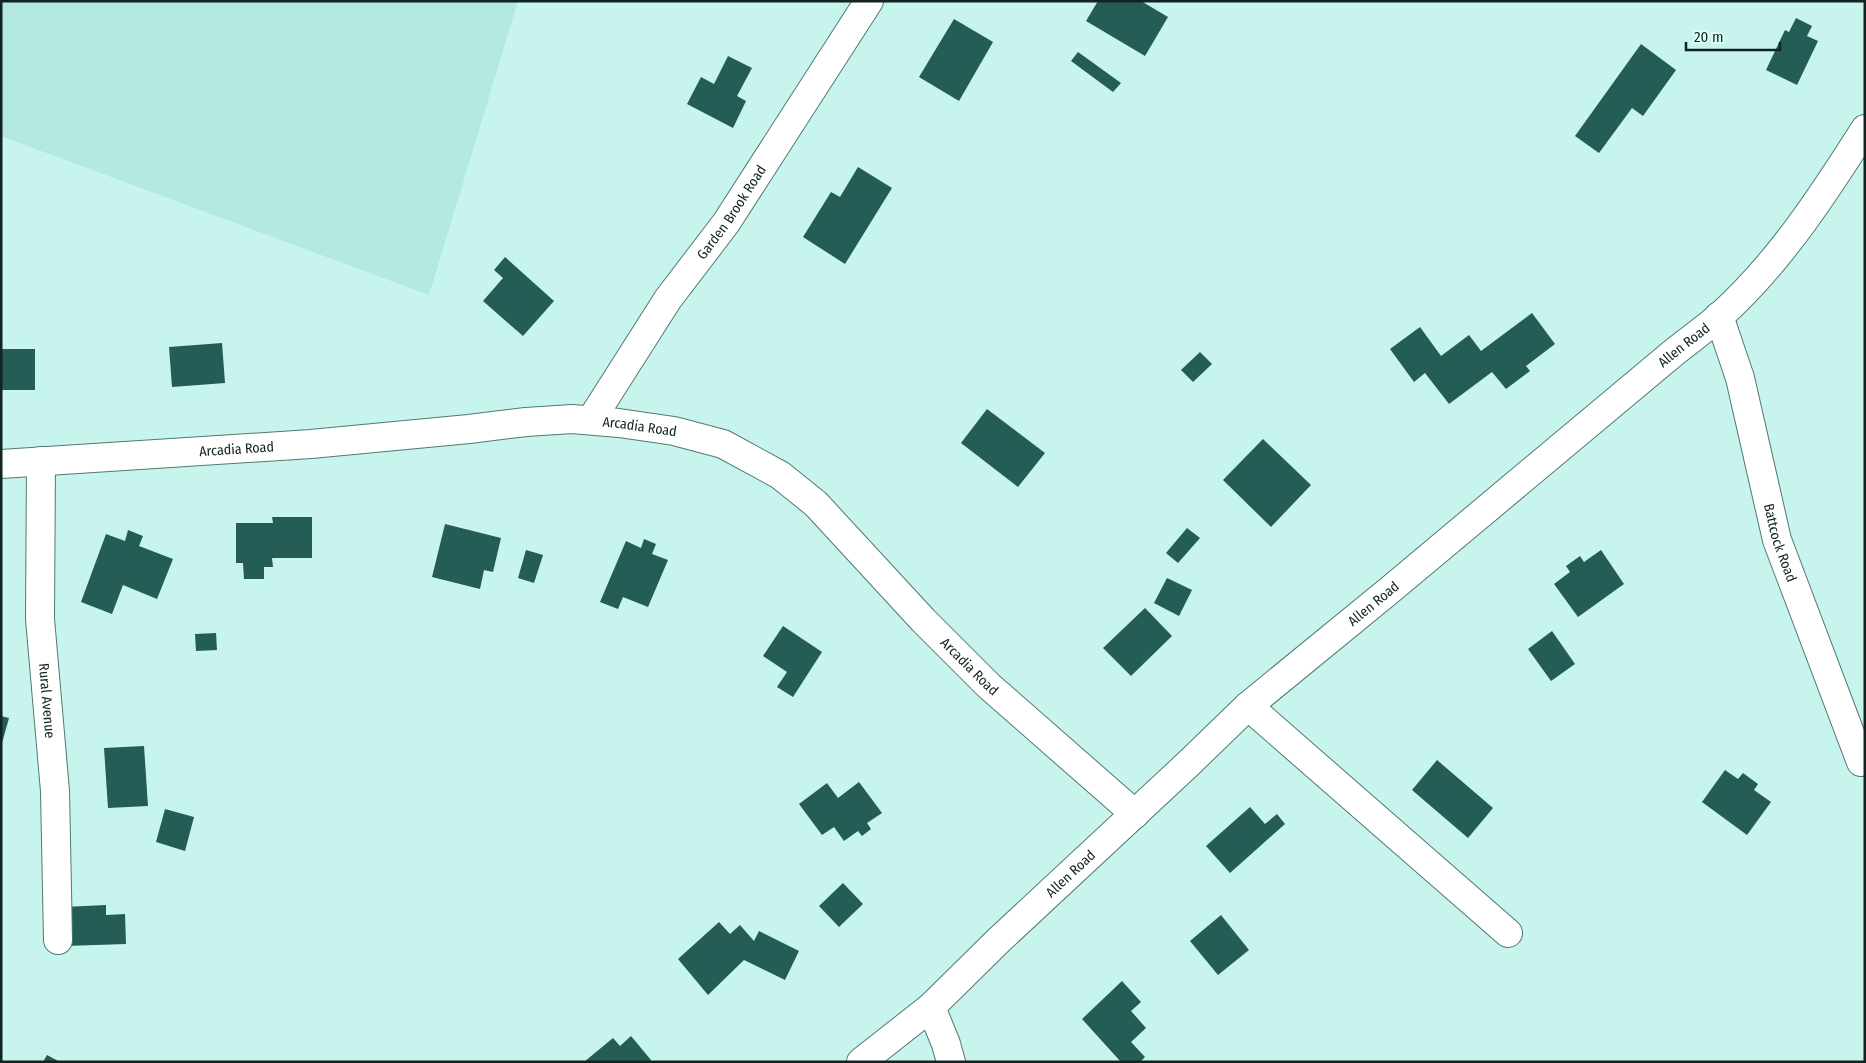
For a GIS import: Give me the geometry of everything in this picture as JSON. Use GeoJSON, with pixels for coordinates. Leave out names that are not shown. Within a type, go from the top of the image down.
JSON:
{"type":"FeatureCollection","features":[{"type":"Feature","properties":{"kind":"street","name":"Garden Brook Road"},"geometry":{"type":"LineString","coordinates":[[590,420],[668,299],[726,223],[869,1]]}},
{"type":"Feature","properties":{"kind":"street","name":"Allen Road"},"geometry":{"type":"LineString","coordinates":[[861,1062],[931,1007],[999,940],[1136,814],[1248,706],[1719,316],[1745,291],[1806,218],[1834,179],[1865,129]]}},
{"type":"Feature","properties":{"kind":"street","name":"Battcock Road"},"geometry":{"type":"LineString","coordinates":[[1719,316],[1740,378],[1777,540],[1861,762]]}},
{"type":"Feature","properties":{"kind":"street","name":"Arcadia Road"},"geometry":{"type":"LineString","coordinates":[[1,464],[311,444],[572,419],[619,423],[695,436],[723,444],[780,475],[816,504],[923,620],[989,686],[1136,814]]}},
{"type":"Feature","properties":{"kind":"street","name":"Rural Avenue"},"geometry":{"type":"LineString","coordinates":[[41,461],[40,619],[55,791],[58,940]]}},
{"type":"Feature","properties":{"kind":"street"},"geometry":{"type":"LineString","coordinates":[[1248,706],[1508,933]]}},
{"type":"Feature","properties":{"kind":"street"},"geometry":{"type":"LineString","coordinates":[[931,1007],[951,1062]]}},
{"type":"Feature","properties":{"kind":"shaded area"},"geometry":{"type":"Polygon","coordinates":[[[1,1],[518,1],[429,295],[1,136],[1,1]]]}},
{"type":"Feature","properties":{"kind":"building"},"geometry":{"type":"Polygon","coordinates":[[[1098,1],[1141,1],[1168,17],[1145,56],[1086,21],[1098,1]]]}},
{"type":"Feature","properties":{"kind":"building"},"geometry":{"type":"Polygon","coordinates":[[[1796,18],[1812,26],[1807,36],[1818,41],[1797,85],[1766,70],[1785,30],[1789,32],[1796,18]]]}},
{"type":"Feature","properties":{"kind":"building"},"geometry":{"type":"Polygon","coordinates":[[[954,19],[993,42],[959,101],[919,77],[954,19]]]}},
{"type":"Feature","properties":{"kind":"building"},"geometry":{"type":"Polygon","coordinates":[[[1641,44],[1676,70],[1643,116],[1632,108],[1599,153],[1575,136],[1641,44]]]}},
{"type":"Feature","properties":{"kind":"building"},"geometry":{"type":"Polygon","coordinates":[[[1078,52],[1121,83],[1113,92],[1071,61],[1078,52]]]}},
{"type":"Feature","properties":{"kind":"building"},"geometry":{"type":"Polygon","coordinates":[[[728,56],[752,68],[737,96],[746,101],[733,128],[687,104],[701,77],[714,84],[728,56]]]}},
{"type":"Feature","properties":{"kind":"building"},"geometry":{"type":"Polygon","coordinates":[[[858,167],[892,188],[845,264],[803,237],[831,192],[840,197],[858,167]]]}},
{"type":"Feature","properties":{"kind":"building"},"geometry":{"type":"Polygon","coordinates":[[[505,257],[554,301],[523,336],[483,301],[503,278],[494,270],[505,257]]]}},
{"type":"Feature","properties":{"kind":"building"},"geometry":{"type":"Polygon","coordinates":[[[1532,313],[1555,344],[1526,366],[1530,371],[1506,389],[1492,372],[1449,404],[1425,373],[1414,382],[1390,349],[1420,327],[1441,356],[1469,335],[1481,351],[1532,313]]]}},
{"type":"Feature","properties":{"kind":"building"},"geometry":{"type":"Polygon","coordinates":[[[222,343],[225,383],[172,387],[169,347],[222,343]]]}},
{"type":"Feature","properties":{"kind":"building"},"geometry":{"type":"Polygon","coordinates":[[[1,349],[35,349],[35,390],[1,390],[1,349]]]}},
{"type":"Feature","properties":{"kind":"building"},"geometry":{"type":"Polygon","coordinates":[[[1200,352],[1212,364],[1193,382],[1181,370],[1200,352]]]}},
{"type":"Feature","properties":{"kind":"building"},"geometry":{"type":"Polygon","coordinates":[[[987,409],[1045,453],[1018,487],[961,443],[987,409]]]}},
{"type":"Feature","properties":{"kind":"building"},"geometry":{"type":"Polygon","coordinates":[[[1263,439],[1311,485],[1271,527],[1223,480],[1263,439]]]}},
{"type":"Feature","properties":{"kind":"building"},"geometry":{"type":"Polygon","coordinates":[[[272,517],[312,517],[312,558],[272,558],[273,567],[264,567],[264,579],[244,579],[243,563],[236,563],[236,523],[273,523],[272,517]]]}},
{"type":"Feature","properties":{"kind":"building"},"geometry":{"type":"Polygon","coordinates":[[[445,524],[501,538],[493,572],[484,570],[480,589],[432,577],[445,524]]]}},
{"type":"Feature","properties":{"kind":"building"},"geometry":{"type":"Polygon","coordinates":[[[1187,528],[1200,538],[1178,563],[1166,553],[1187,528]]]}},
{"type":"Feature","properties":{"kind":"building"},"geometry":{"type":"Polygon","coordinates":[[[128,530],[143,536],[139,546],[173,559],[157,599],[123,585],[112,614],[81,602],[106,534],[125,541],[128,530]]]}},
{"type":"Feature","properties":{"kind":"building"},"geometry":{"type":"Polygon","coordinates":[[[644,539],[656,544],[652,554],[668,560],[648,607],[623,597],[618,609],[600,602],[626,541],[641,548],[644,539]]]}},
{"type":"Feature","properties":{"kind":"building"},"geometry":{"type":"Polygon","coordinates":[[[526,550],[543,555],[534,583],[518,578],[526,550]]]}},
{"type":"Feature","properties":{"kind":"building"},"geometry":{"type":"Polygon","coordinates":[[[1601,550],[1624,584],[1578,617],[1554,584],[1570,572],[1566,566],[1580,556],[1584,562],[1601,550]]]}},
{"type":"Feature","properties":{"kind":"building"},"geometry":{"type":"Polygon","coordinates":[[[1167,578],[1192,590],[1179,616],[1154,603],[1167,578]]]}},
{"type":"Feature","properties":{"kind":"building"},"geometry":{"type":"Polygon","coordinates":[[[1145,608],[1172,636],[1131,676],[1103,648],[1145,608]]]}},
{"type":"Feature","properties":{"kind":"building"},"geometry":{"type":"Polygon","coordinates":[[[783,626],[822,652],[793,697],[777,687],[787,672],[763,656],[783,626]]]}},
{"type":"Feature","properties":{"kind":"building"},"geometry":{"type":"Polygon","coordinates":[[[1552,631],[1575,664],[1551,681],[1528,649],[1552,631]]]}},
{"type":"Feature","properties":{"kind":"building"},"geometry":{"type":"Polygon","coordinates":[[[216,633],[217,650],[196,651],[195,634],[216,633]]]}},
{"type":"Feature","properties":{"kind":"building"},"geometry":{"type":"Polygon","coordinates":[[[1,716],[9,718],[2,743],[1,743],[1,716]]]}},
{"type":"Feature","properties":{"kind":"building"},"geometry":{"type":"Polygon","coordinates":[[[144,746],[148,806],[108,808],[104,748],[144,746]]]}},
{"type":"Feature","properties":{"kind":"building"},"geometry":{"type":"Polygon","coordinates":[[[1437,760],[1493,808],[1468,838],[1412,790],[1437,760]]]}},
{"type":"Feature","properties":{"kind":"building"},"geometry":{"type":"Polygon","coordinates":[[[1725,770],[1738,779],[1743,773],[1758,784],[1754,790],[1771,802],[1747,835],[1702,802],[1725,770]]]}},
{"type":"Feature","properties":{"kind":"building"},"geometry":{"type":"Polygon","coordinates":[[[859,782],[882,813],[867,823],[871,829],[862,836],[858,831],[844,841],[834,827],[822,835],[799,804],[827,783],[838,798],[859,782]]]}},
{"type":"Feature","properties":{"kind":"building"},"geometry":{"type":"Polygon","coordinates":[[[1250,807],[1265,824],[1277,814],[1285,824],[1230,873],[1206,846],[1250,807]]]}},
{"type":"Feature","properties":{"kind":"building"},"geometry":{"type":"Polygon","coordinates":[[[165,809],[194,817],[185,851],[156,842],[165,809]]]}},
{"type":"Feature","properties":{"kind":"building"},"geometry":{"type":"Polygon","coordinates":[[[843,883],[863,904],[839,927],[819,906],[843,883]]]}},
{"type":"Feature","properties":{"kind":"building"},"geometry":{"type":"Polygon","coordinates":[[[106,905],[106,915],[125,914],[126,944],[65,946],[64,907],[106,905]]]}},
{"type":"Feature","properties":{"kind":"building"},"geometry":{"type":"Polygon","coordinates":[[[1221,915],[1249,950],[1218,975],[1190,941],[1221,915]]]}},
{"type":"Feature","properties":{"kind":"building"},"geometry":{"type":"Polygon","coordinates":[[[719,922],[730,934],[740,925],[754,941],[759,931],[799,951],[785,980],[744,960],[708,995],[678,959],[719,922]]]}},
{"type":"Feature","properties":{"kind":"building"},"geometry":{"type":"Polygon","coordinates":[[[1122,981],[1141,1002],[1131,1011],[1146,1028],[1131,1042],[1145,1057],[1140,1062],[1121,1062],[1082,1019],[1122,981]]]}},
{"type":"Feature","properties":{"kind":"building"},"geometry":{"type":"Polygon","coordinates":[[[631,1036],[651,1060],[649,1062],[584,1062],[613,1038],[620,1046],[631,1036]]]}},
{"type":"Feature","properties":{"kind":"building"},"geometry":{"type":"Polygon","coordinates":[[[47,1055],[60,1062],[43,1062],[47,1055]]]}}]}
